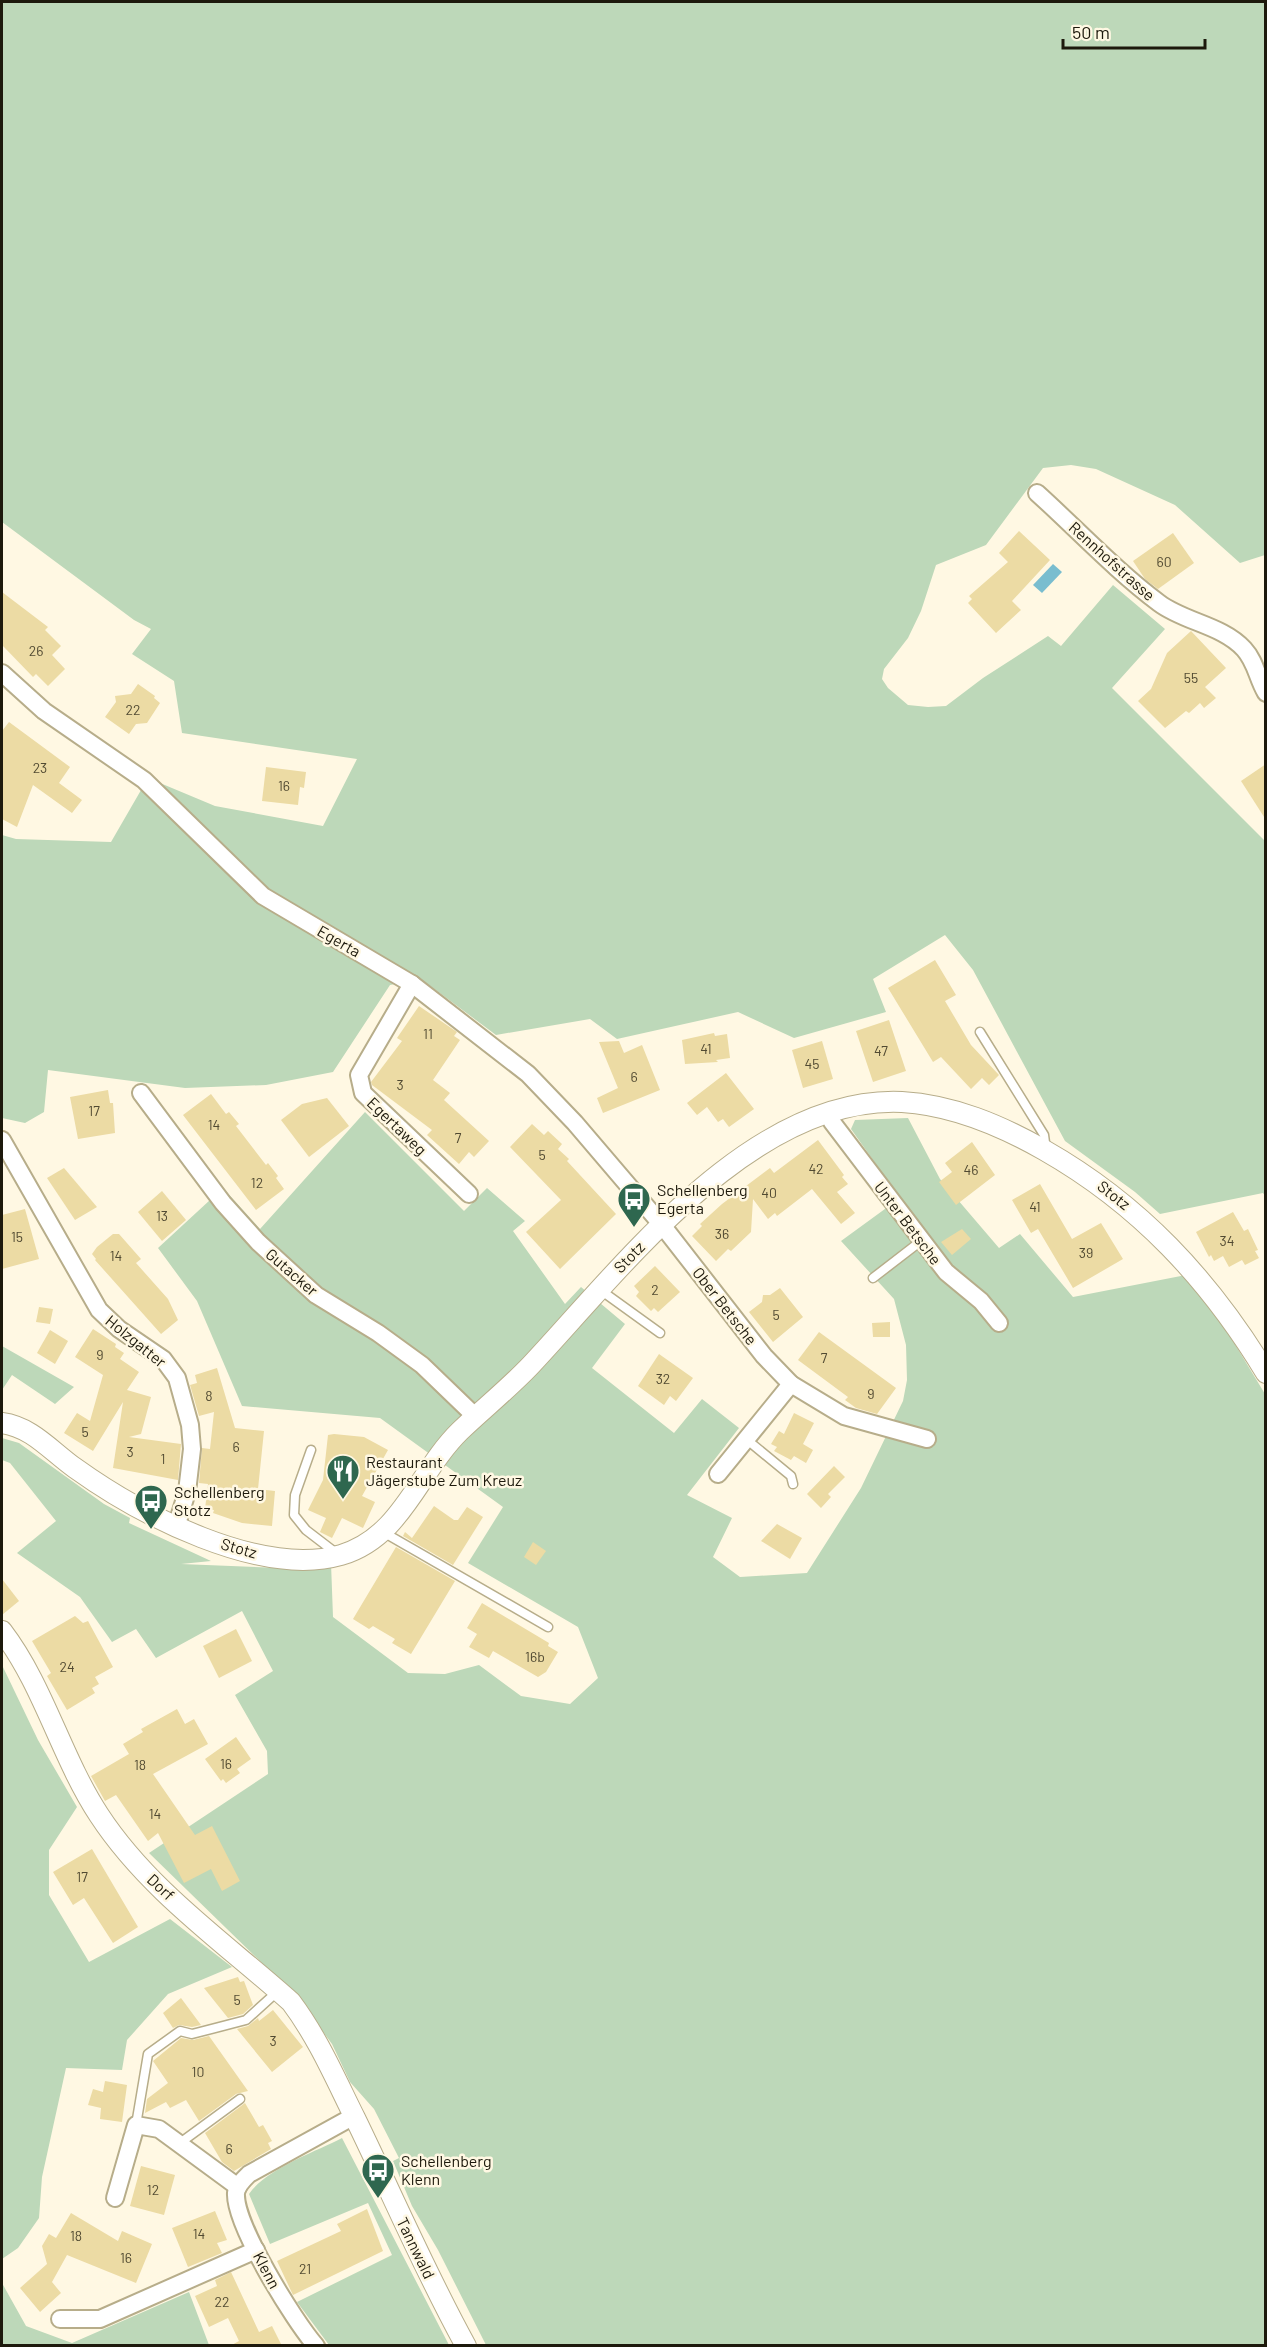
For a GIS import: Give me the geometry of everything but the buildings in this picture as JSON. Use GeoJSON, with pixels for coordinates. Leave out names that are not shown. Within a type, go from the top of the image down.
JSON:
{"type":"FeatureCollection","features":[{"type":"Feature","properties":{"kind":"street","name":"Rennhofstrasse"},"geometry":{"type":"LineString","coordinates":[[1037,493],[1112,564],[1161,605],[1217,631],[1243,647],[1255,664],[1266,693]]}},
{"type":"Feature","properties":{"kind":"street","name":"Egerta"},"geometry":{"type":"LineString","coordinates":[[2,673],[44,711],[144,780],[263,896],[412,984],[528,1074],[575,1123],[662,1225]]}},
{"type":"Feature","properties":{"kind":"street","name":"Egertaweg"},"geometry":{"type":"LineString","coordinates":[[412,984],[359,1075],[363,1093],[469,1194]]}},
{"type":"Feature","properties":{"kind":"street","name":"Gutacker"},"geometry":{"type":"LineString","coordinates":[[141,1093],[223,1203],[258,1242],[316,1295],[378,1333],[422,1365],[476,1416]]}},
{"type":"Feature","properties":{"kind":"street","name":"Stotz"},"geometry":{"type":"LineString","coordinates":[[2,1423],[27,1431],[109,1491],[176,1527],[230,1546],[282,1558],[306,1559],[338,1555],[357,1548],[383,1532],[401,1512],[443,1449],[526,1370],[598,1289],[662,1225],[718,1175],[767,1141],[799,1124],[828,1113],[883,1103],[932,1105],[999,1126],[1100,1184],[1167,1242],[1201,1278],[1266,1373]]}},
{"type":"Feature","properties":{"kind":"street","name":"Unter Betsche"},"geometry":{"type":"LineString","coordinates":[[828,1113],[832,1122],[945,1272],[981,1301],[999,1323]]}},
{"type":"Feature","properties":{"kind":"street","name":"Holzgatter"},"geometry":{"type":"LineString","coordinates":[[2,1140],[99,1310],[119,1329],[163,1359],[177,1378],[190,1425],[192,1449],[187,1492],[176,1527]]}},
{"type":"Feature","properties":{"kind":"street","name":"Ober Betsche"},"geometry":{"type":"LineString","coordinates":[[662,1225],[764,1356],[791,1384],[844,1416],[927,1439]]}},
{"type":"Feature","properties":{"kind":"street"},"geometry":{"type":"LineString","coordinates":[[718,1474],[791,1384]]}},
{"type":"Feature","properties":{"kind":"street","name":"Dorf"},"geometry":{"type":"LineString","coordinates":[[2,1631],[19,1656],[74,1773],[115,1839],[159,1886],[278,1990],[308,2024],[354,2116]]}},
{"type":"Feature","properties":{"kind":"street"},"geometry":{"type":"LineString","coordinates":[[115,2198],[136,2125],[159,2128],[238,2187],[249,2175],[354,2116]]}},
{"type":"Feature","properties":{"kind":"street","name":"Tannwald"},"geometry":{"type":"LineString","coordinates":[[354,2116],[424,2267],[466,2346]]}},
{"type":"Feature","properties":{"kind":"street","name":"Klenn"},"geometry":{"type":"LineString","coordinates":[[238,2187],[239,2207],[256,2250],[287,2307],[316,2346]]}},
{"type":"Feature","properties":{"kind":"street"},"geometry":{"type":"LineString","coordinates":[[60,2319],[100,2319],[256,2250]]}},
{"type":"Feature","properties":{"kind":"lane"},"geometry":{"type":"LineString","coordinates":[[980,1032],[1044,1135],[1046,1151]]}},
{"type":"Feature","properties":{"kind":"lane"},"geometry":{"type":"LineString","coordinates":[[873,1278],[921,1242]]}},
{"type":"Feature","properties":{"kind":"lane"},"geometry":{"type":"LineString","coordinates":[[598,1289],[660,1333]]}},
{"type":"Feature","properties":{"kind":"lane"},"geometry":{"type":"LineString","coordinates":[[746,1439],[791,1476],[793,1484]]}},
{"type":"Feature","properties":{"kind":"lane"},"geometry":{"type":"LineString","coordinates":[[311,1450],[295,1495],[294,1515],[306,1530],[338,1555]]}},
{"type":"Feature","properties":{"kind":"lane"},"geometry":{"type":"LineString","coordinates":[[383,1532],[548,1627]]}},
{"type":"Feature","properties":{"kind":"lane"},"geometry":{"type":"LineString","coordinates":[[136,2125],[148,2054],[180,2031],[192,2034],[246,2020],[278,1990]]}},
{"type":"Feature","properties":{"kind":"lane"},"geometry":{"type":"LineString","coordinates":[[180,2143],[240,2099]]}},
{"type":"Feature","properties":{"kind":"green space"},"geometry":{"type":"Polygon","coordinates":[[[2,2],[1265,2],[1265,555],[1240,563],[1175,505],[1096,469],[1071,465],[1043,468],[986,545],[936,565],[921,611],[908,638],[884,669],[882,679],[888,688],[908,705],[946,706],[983,678],[1048,636],[1061,646],[1113,585],[1165,629],[1112,688],[1265,841],[1265,1196],[1263,1193],[1160,1214],[1135,1192],[1065,1141],[973,970],[945,935],[873,979],[886,1012],[794,1038],[738,1012],[617,1039],[590,1019],[496,1035],[421,979],[390,985],[333,1072],[266,1085],[185,1088],[48,1070],[44,1112],[25,1123],[2,1118],[2,835],[16,839],[111,842],[148,778],[215,806],[323,826],[357,759],[182,733],[174,681],[132,654],[151,629],[134,620],[2,522],[2,2]]]}},
{"type":"Feature","properties":{"kind":"green space"},"geometry":{"type":"Polygon","coordinates":[[[365,1112],[464,1211],[487,1188],[525,1221],[513,1231],[565,1304],[581,1287],[625,1324],[592,1368],[674,1433],[702,1399],[739,1428],[687,1495],[732,1518],[713,1557],[740,1577],[807,1573],[861,1488],[903,1401],[907,1380],[906,1345],[894,1299],[841,1241],[900,1198],[851,1129],[855,1120],[908,1118],[940,1179],[999,1248],[1020,1234],[1073,1297],[1186,1275],[1225,1320],[1233,1341],[1265,1394],[1265,2345],[486,2345],[438,2250],[412,2206],[393,2161],[399,2158],[374,2109],[350,2082],[332,2044],[298,1998],[149,1853],[268,1774],[267,1751],[235,1695],[273,1671],[242,1611],[156,1658],[136,1629],[112,1642],[80,1597],[17,1553],[56,1521],[10,1463],[2,1460],[2,1438],[19,1443],[104,1504],[130,1518],[129,1523],[211,1561],[181,1564],[307,1569],[331,1563],[333,1617],[408,1673],[445,1674],[479,1665],[521,1696],[570,1704],[598,1678],[578,1627],[468,1563],[503,1507],[380,1418],[242,1406],[197,1301],[158,1248],[223,1188],[260,1229],[365,1112]]]}},
{"type":"Feature","properties":{"kind":"green space"},"geometry":{"type":"Polygon","coordinates":[[[2,1346],[74,1387],[55,1404],[12,1375],[2,1390],[2,1346]]]}},
{"type":"Feature","properties":{"kind":"green space"},"geometry":{"type":"Polygon","coordinates":[[[2,1665],[38,1740],[77,1807],[49,1850],[49,1895],[89,1962],[170,1919],[232,1967],[168,1994],[127,2040],[122,2070],[66,2068],[42,2177],[39,2218],[18,2248],[2,2259],[2,1665]]]}},
{"type":"Feature","properties":{"kind":"green space"},"geometry":{"type":"Polygon","coordinates":[[[342,2138],[449,2345],[329,2345],[297,2302],[392,2255],[368,2203],[270,2244],[249,2194],[279,2169],[342,2138]]]}},
{"type":"Feature","properties":{"kind":"green space"},"geometry":{"type":"Polygon","coordinates":[[[2,2283],[26,2326],[72,2343],[189,2292],[209,2345],[2,2345],[2,2283]]]}},
{"type":"Feature","properties":{"kind":"water"},"geometry":{"type":"Polygon","coordinates":[[[1053,564],[1062,572],[1042,593],[1033,585],[1053,564]]]}},
{"type":"Feature","properties":{"kind":"place","name":"Schellenberg Egerta"},"geometry":{"type":"Point","coordinates":[634,1228]}},
{"type":"Feature","properties":{"kind":"place","name":"Restaurant Jägerstube Zum Kreuz"},"geometry":{"type":"Point","coordinates":[343,1500]}},
{"type":"Feature","properties":{"kind":"place","name":"Schellenberg Stotz"},"geometry":{"type":"Point","coordinates":[151,1530]}},
{"type":"Feature","properties":{"kind":"place","name":"Schellenberg Klenn"},"geometry":{"type":"Point","coordinates":[378,2199]}}]}
